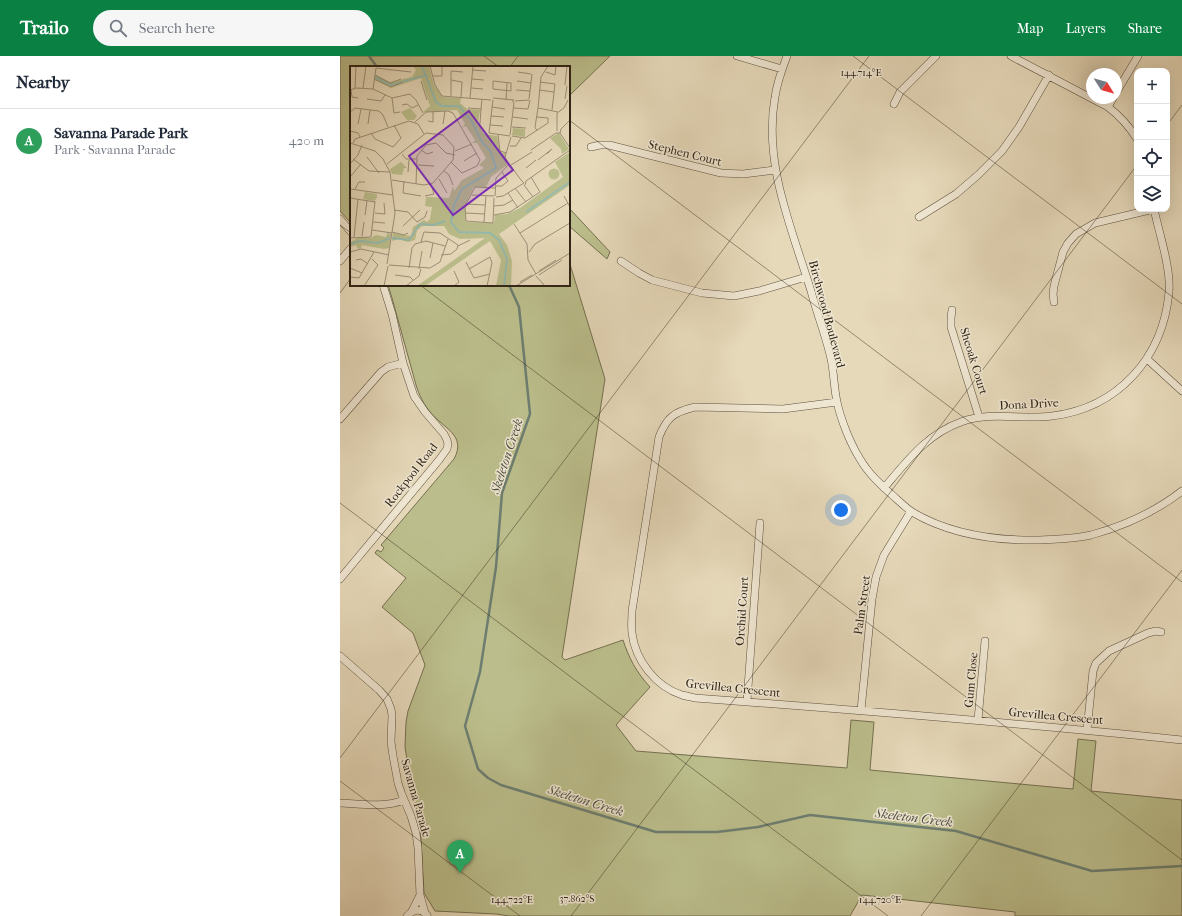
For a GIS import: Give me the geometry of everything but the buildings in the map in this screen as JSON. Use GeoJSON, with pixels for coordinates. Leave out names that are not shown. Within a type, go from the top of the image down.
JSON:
{"type":"FeatureCollection","features":[{"type":"Feature","properties":{"kind":"street"},"geometry":{"type":"LineString","coordinates":[[736,56],[782,68]]}},
{"type":"Feature","properties":{"kind":"street","name":"Birchwood Boulevard"},"geometry":{"type":"LineString","coordinates":[[787,56],[782,68],[775,97],[772,122],[775,170],[783,204],[831,359],[837,402],[845,427],[860,459],[871,474],[884,488],[911,511],[936,524],[957,532],[984,538],[1023,540],[1065,539],[1090,535],[1143,516],[1172,499],[1182,491]]}},
{"type":"Feature","properties":{"kind":"street"},"geometry":{"type":"LineString","coordinates":[[894,104],[900,92],[936,56]]}},
{"type":"Feature","properties":{"kind":"street"},"geometry":{"type":"LineString","coordinates":[[1011,56],[1108,107],[1120,116],[1134,134]]}},
{"type":"Feature","properties":{"kind":"street"},"geometry":{"type":"LineString","coordinates":[[1122,83],[1138,56]]}},
{"type":"Feature","properties":{"kind":"street"},"geometry":{"type":"LineString","coordinates":[[919,217],[956,194],[1002,151],[1019,127],[1048,75]]}},
{"type":"Feature","properties":{"kind":"street","name":"Stephen Court"},"geometry":{"type":"LineString","coordinates":[[591,146],[609,145],[720,174],[743,174],[775,170]]}},
{"type":"Feature","properties":{"kind":"street"},"geometry":{"type":"LineString","coordinates":[[1054,302],[1054,286],[1063,252],[1068,243],[1076,234],[1095,223],[1141,212]]}},
{"type":"Feature","properties":{"kind":"street","name":"Dona Drive"},"geometry":{"type":"LineString","coordinates":[[884,488],[917,450],[929,439],[946,428],[962,421],[979,417],[1051,416],[1080,410],[1094,405],[1113,394],[1127,383],[1147,359],[1160,332],[1169,292],[1168,269],[1155,212]]}},
{"type":"Feature","properties":{"kind":"street"},"geometry":{"type":"LineString","coordinates":[[340,219],[350,231]]}},
{"type":"Feature","properties":{"kind":"street"},"geometry":{"type":"LineString","coordinates":[[340,261],[350,249]]}},
{"type":"Feature","properties":{"kind":"street"},"geometry":{"type":"LineString","coordinates":[[620,261],[652,280],[702,293],[734,296],[759,291],[806,277]]}},
{"type":"Feature","properties":{"kind":"street","name":"Rockpool Road"},"geometry":{"type":"LineString","coordinates":[[340,578],[447,449],[447,440],[444,434],[432,422],[414,396],[403,363],[392,314],[383,286]]}},
{"type":"Feature","properties":{"kind":"street","name":"Sheoak Court"},"geometry":{"type":"LineString","coordinates":[[952,310],[951,327],[979,417]]}},
{"type":"Feature","properties":{"kind":"street"},"geometry":{"type":"LineString","coordinates":[[1147,359],[1182,391]]}},
{"type":"Feature","properties":{"kind":"street"},"geometry":{"type":"LineString","coordinates":[[340,419],[381,372],[388,367],[403,363]]}},
{"type":"Feature","properties":{"kind":"street","name":"Grevillea Crescent"},"geometry":{"type":"LineString","coordinates":[[837,402],[783,409],[695,407],[681,410],[671,417],[663,426],[659,437],[632,611],[632,633],[636,651],[641,661],[659,681],[682,695],[695,698],[978,720],[1182,740]]}},
{"type":"Feature","properties":{"kind":"street","name":"Palm Street"},"geometry":{"type":"LineString","coordinates":[[862,710],[872,599],[876,577],[884,555],[911,511]]}},
{"type":"Feature","properties":{"kind":"street","name":"Orchid Court"},"geometry":{"type":"LineString","coordinates":[[747,701],[760,523]]}},
{"type":"Feature","properties":{"kind":"street"},"geometry":{"type":"LineString","coordinates":[[1087,730],[1093,671],[1096,663],[1109,651],[1148,633],[1161,632]]}},
{"type":"Feature","properties":{"kind":"street","name":"Gum Close"},"geometry":{"type":"LineString","coordinates":[[978,720],[985,641]]}},
{"type":"Feature","properties":{"kind":"street","name":"Savanna Parade"},"geometry":{"type":"LineString","coordinates":[[340,656],[379,690],[387,700],[392,715],[391,742],[398,783],[416,833],[420,894],[426,914]]}},
{"type":"Feature","properties":{"kind":"street"},"geometry":{"type":"LineString","coordinates":[[340,803],[386,804],[404,800]]}},
{"type":"Feature","properties":{"kind":"street","name":"Savanna Parade"},"geometry":{"type":"LineString","coordinates":[[408,915],[420,894]]}},
{"type":"Feature","properties":{"kind":"street"},"geometry":{"type":"LineString","coordinates":[[408,915],[419,910],[426,914],[435,916]]}},
{"type":"Feature","properties":{"kind":"green space"},"geometry":{"type":"Polygon","coordinates":[[[340,56],[610,56],[570,95],[570,66],[350,66],[350,222],[340,211],[340,56]]]}},
{"type":"Feature","properties":{"kind":"green space"},"geometry":{"type":"Polygon","coordinates":[[[570,209],[610,252],[607,259],[570,227],[570,209]]]}},
{"type":"Feature","properties":{"kind":"green space"},"geometry":{"type":"Polygon","coordinates":[[[570,264],[605,379],[562,657],[565,660],[623,640],[634,665],[650,687],[616,725],[636,751],[847,768],[851,720],[874,722],[870,770],[1073,789],[1078,739],[1096,741],[1091,791],[1182,800],[1182,916],[1015,916],[1015,912],[862,895],[850,916],[509,916],[435,911],[424,893],[420,824],[412,793],[405,747],[408,711],[425,665],[413,633],[382,607],[406,578],[375,553],[377,550],[381,552],[384,548],[381,545],[454,459],[458,444],[456,438],[431,413],[420,396],[388,286],[570,286],[570,264]]]}},
{"type":"Feature","properties":{"kind":"waterway","name":"Skeleton Creek"},"geometry":{"type":"LineString","coordinates":[[369,56],[376,66]]}},
{"type":"Feature","properties":{"kind":"waterway","name":"Skeleton Creek"},"geometry":{"type":"LineString","coordinates":[[509,286],[519,307],[530,414],[502,493],[496,567],[480,672],[465,726],[478,769],[488,778],[501,785],[656,832],[717,832],[758,827],[810,815],[956,831],[1092,871],[1182,866]]}},
{"type":"Feature","properties":{"kind":"place","name":"Savanna Parade Park"},"geometry":{"type":"Point","coordinates":[460,873]}}]}
